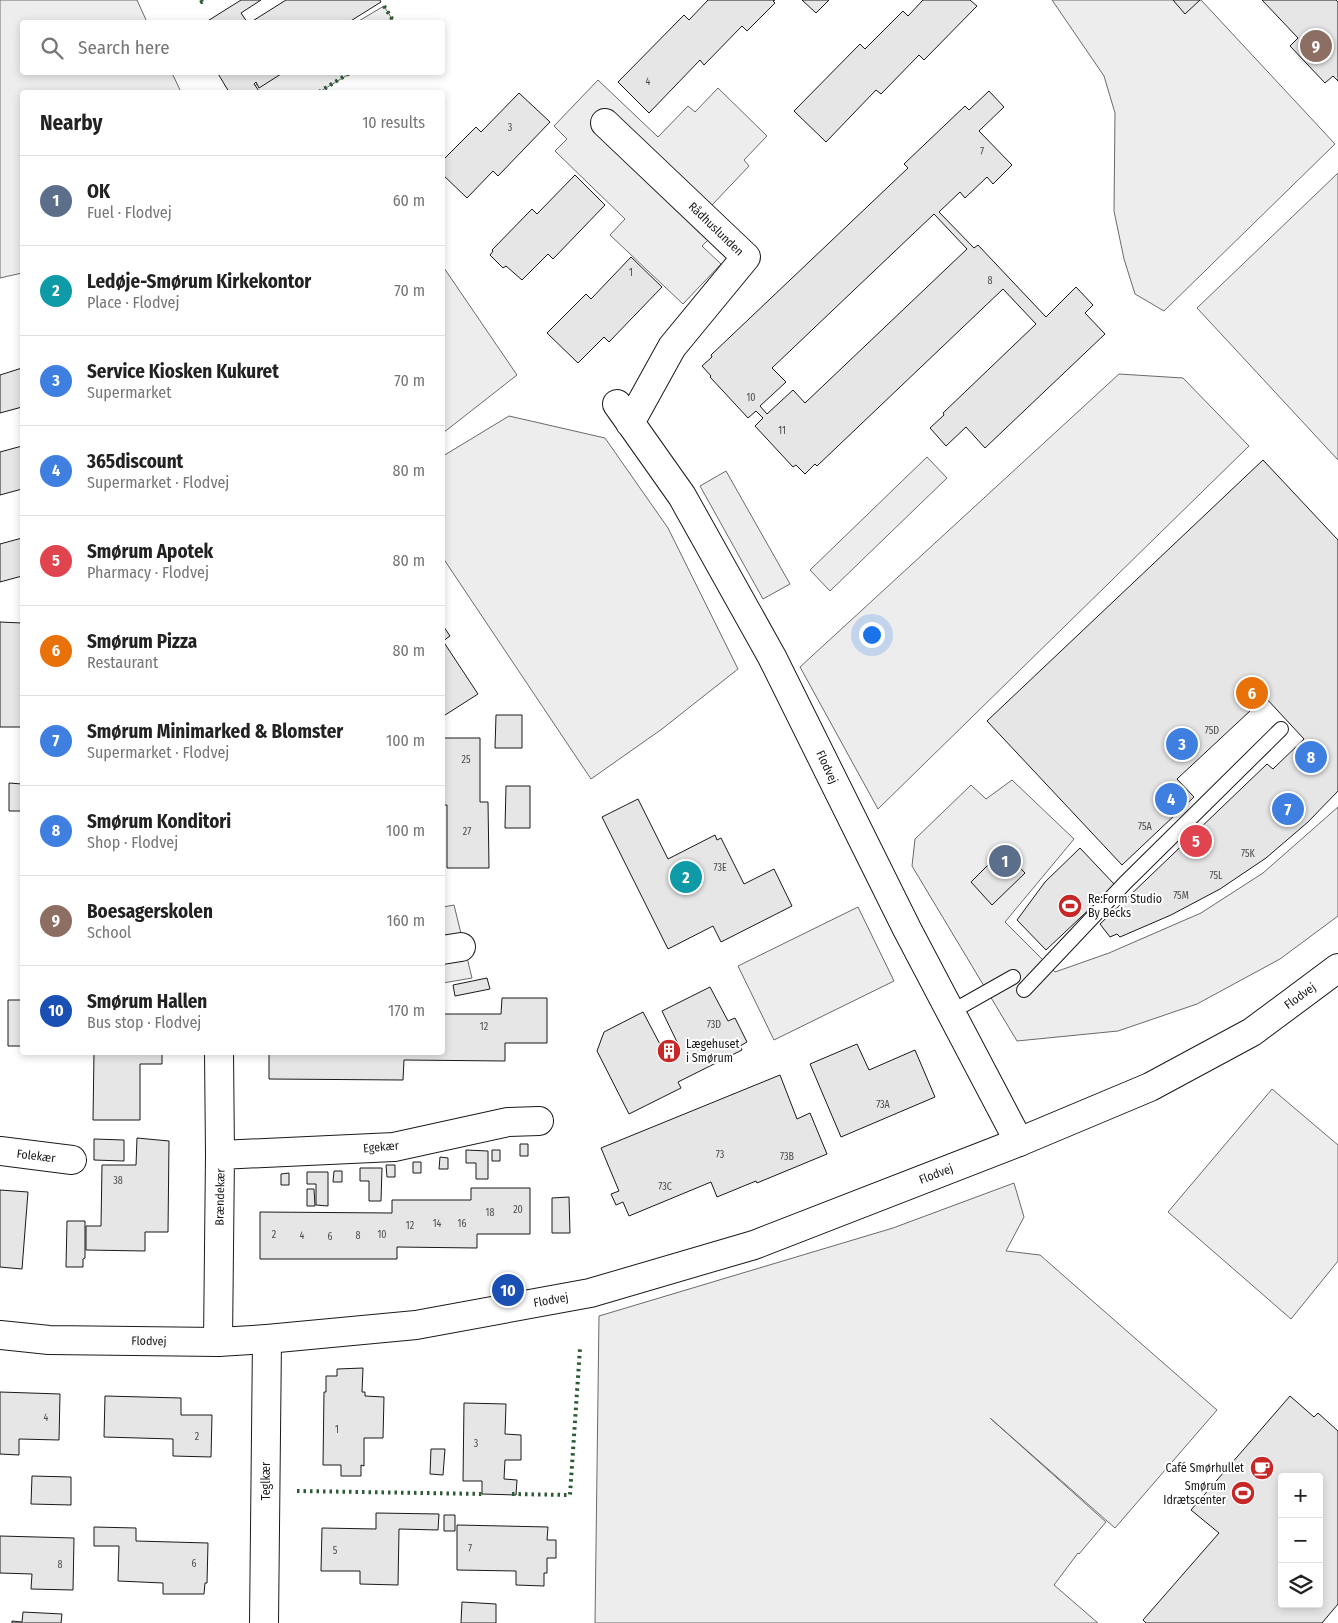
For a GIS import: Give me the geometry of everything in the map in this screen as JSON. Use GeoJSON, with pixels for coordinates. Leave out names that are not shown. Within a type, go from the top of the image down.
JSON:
{"type":"FeatureCollection","features":[{"type":"Feature","properties":{"kind":"street","name":"Rådhuslunden"},"geometry":{"type":"LineString","coordinates":[[605,123],[746,257],[672,347],[623,413]]}},
{"type":"Feature","properties":{"kind":"street","name":"Flodvej"},"geometry":{"type":"LineString","coordinates":[[623,413],[682,496],[772,657],[907,929],[1019,1142]]}},
{"type":"Feature","properties":{"kind":"street","name":"Flodvej"},"geometry":{"type":"LineString","coordinates":[[0,1335],[49,1340],[218,1342],[267,1339],[416,1325],[590,1293],[754,1245],[1019,1142],[1150,1087],[1243,1036],[1338,968]]}},
{"type":"Feature","properties":{"kind":"street","name":"Brændekær"},"geometry":{"type":"LineString","coordinates":[[218,1342],[219,1055]]}},
{"type":"Feature","properties":{"kind":"street","name":"Egekær"},"geometry":{"type":"LineString","coordinates":[[220,1155],[394,1147],[508,1122],[539,1121]]}},
{"type":"Feature","properties":{"kind":"street","name":"Folekær"},"geometry":{"type":"LineString","coordinates":[[0,1151],[72,1160]]}},
{"type":"Feature","properties":{"kind":"street","name":"Teglkær"},"geometry":{"type":"LineString","coordinates":[[264,1623],[267,1339]]}},
{"type":"Feature","properties":{"kind":"lane"},"geometry":{"type":"LineString","coordinates":[[1024,990],[1125,883],[1281,729]]}},
{"type":"Feature","properties":{"kind":"lane"},"geometry":{"type":"LineString","coordinates":[[951,1012],[1013,978]]}},
{"type":"Feature","properties":{"kind":"shaded area"},"geometry":{"type":"Polygon","coordinates":[[[0,0],[137,0],[146,20],[20,20],[20,75],[173,75],[180,90],[20,90],[20,273],[0,278],[0,0]]]}},
{"type":"Feature","properties":{"kind":"shaded area"},"geometry":{"type":"Polygon","coordinates":[[[1052,0],[1201,0],[1335,144],[1164,311],[1135,294],[1124,259],[1114,211],[1115,113],[1104,76],[1052,0]]]}},
{"type":"Feature","properties":{"kind":"shaded area"},"geometry":{"type":"Polygon","coordinates":[[[384,6],[393,20],[360,20],[384,6]]]}},
{"type":"Feature","properties":{"kind":"shaded area"},"geometry":{"type":"Polygon","coordinates":[[[273,75],[348,75],[322,90],[247,90],[273,75]]]}},
{"type":"Feature","properties":{"kind":"shaded area"},"geometry":{"type":"Polygon","coordinates":[[[598,80],[658,137],[688,106],[695,112],[718,88],[767,136],[744,160],[749,166],[695,223],[710,238],[702,246],[721,264],[683,304],[610,235],[625,219],[555,151],[567,139],[554,126],[598,80]]]}},
{"type":"Feature","properties":{"kind":"shaded area"},"geometry":{"type":"Polygon","coordinates":[[[1338,173],[1338,460],[1197,308],[1338,173]]]}},
{"type":"Feature","properties":{"kind":"shaded area"},"geometry":{"type":"Polygon","coordinates":[[[445,269],[517,375],[445,431],[445,269]]]}},
{"type":"Feature","properties":{"kind":"shaded area"},"geometry":{"type":"Polygon","coordinates":[[[1119,374],[1183,378],[1249,446],[878,809],[800,667],[1119,374]]]}},
{"type":"Feature","properties":{"kind":"shaded area"},"geometry":{"type":"Polygon","coordinates":[[[509,416],[605,438],[668,528],[738,669],[662,729],[591,779],[445,561],[445,455],[509,416]]]}},
{"type":"Feature","properties":{"kind":"shaded area"},"geometry":{"type":"Polygon","coordinates":[[[927,457],[947,478],[830,591],[810,570],[927,457]]]}},
{"type":"Feature","properties":{"kind":"shaded area"},"geometry":{"type":"Polygon","coordinates":[[[726,471],[790,584],[763,599],[700,486],[726,471]]]}},
{"type":"Feature","properties":{"kind":"shaded area"},"geometry":{"type":"Polygon","coordinates":[[[1012,780],[1074,839],[1005,922],[1055,972],[1109,953],[1201,913],[1263,873],[1338,807],[1338,916],[1280,959],[1197,1004],[1118,1031],[1017,1041],[912,866],[915,839],[971,785],[986,799],[1012,780]]]}},
{"type":"Feature","properties":{"kind":"shaded area"},"geometry":{"type":"Polygon","coordinates":[[[454,905],[472,978],[445,983],[445,907],[454,905]]]}},
{"type":"Feature","properties":{"kind":"shaded area"},"geometry":{"type":"Polygon","coordinates":[[[858,907],[894,981],[774,1040],[738,966],[858,907]]]}},
{"type":"Feature","properties":{"kind":"shaded area"},"geometry":{"type":"Polygon","coordinates":[[[1272,1089],[1338,1145],[1338,1261],[1291,1319],[1168,1212],[1272,1089]]]}},
{"type":"Feature","properties":{"kind":"shaded area"},"geometry":{"type":"Polygon","coordinates":[[[1014,1183],[1024,1217],[1006,1251],[1040,1255],[1217,1410],[1115,1528],[990,1418],[1106,1522],[1078,1553],[1054,1585],[1098,1623],[595,1623],[599,1316],[893,1228],[1014,1183]]]}},
{"type":"Feature","properties":{"kind":"building"},"geometry":{"type":"Polygon","coordinates":[[[241,0],[261,0],[241,13],[246,20],[209,20],[241,0]]]}},
{"type":"Feature","properties":{"kind":"building"},"geometry":{"type":"Polygon","coordinates":[[[286,0],[380,0],[381,2],[352,20],[254,20],[286,0]]]}},
{"type":"Feature","properties":{"kind":"building"},"geometry":{"type":"Polygon","coordinates":[[[708,0],[775,0],[773,1],[775,3],[747,31],[742,26],[704,65],[700,60],[649,113],[618,82],[684,15],[689,20],[708,0]]]}},
{"type":"Feature","properties":{"kind":"building"},"geometry":{"type":"Polygon","coordinates":[[[802,0],[829,0],[816,13],[802,0]]]}},
{"type":"Feature","properties":{"kind":"building"},"geometry":{"type":"Polygon","coordinates":[[[923,0],[970,0],[977,6],[924,60],[919,55],[881,94],[876,90],[826,142],[794,111],[860,44],[865,49],[903,11],[908,16],[923,0]]]}},
{"type":"Feature","properties":{"kind":"building"},"geometry":{"type":"Polygon","coordinates":[[[1173,0],[1200,0],[1185,14],[1173,0]]]}},
{"type":"Feature","properties":{"kind":"building"},"geometry":{"type":"Polygon","coordinates":[[[1262,0],[1336,0],[1338,2],[1338,81],[1333,76],[1325,83],[1290,46],[1298,38],[1262,0]]]}},
{"type":"Feature","properties":{"kind":"building"},"geometry":{"type":"Polygon","coordinates":[[[219,75],[279,75],[259,88],[256,82],[254,84],[258,90],[228,90],[219,75]]]}},
{"type":"Feature","properties":{"kind":"building"},"geometry":{"type":"Polygon","coordinates":[[[989,91],[1004,107],[979,131],[1012,165],[993,184],[987,177],[965,198],[960,192],[939,212],[974,248],[978,245],[1046,317],[1076,287],[1093,305],[1085,313],[1105,334],[985,448],[966,427],[946,446],[930,428],[944,415],[943,413],[1036,324],[1003,289],[817,466],[815,464],[805,474],[796,465],[793,467],[755,426],[763,418],[756,411],[748,418],[702,366],[712,357],[711,355],[908,168],[904,164],[965,106],[969,110],[989,91]],[[934,214],[772,368],[786,382],[760,406],[767,414],[793,390],[805,403],[967,249],[934,214]]]}},
{"type":"Feature","properties":{"kind":"building"},"geometry":{"type":"Polygon","coordinates":[[[519,93],[550,122],[498,176],[493,171],[467,198],[445,177],[445,158],[476,127],[481,132],[519,93]]]}},
{"type":"Feature","properties":{"kind":"building"},"geometry":{"type":"Polygon","coordinates":[[[575,175],[605,205],[553,259],[548,254],[522,280],[506,266],[503,268],[490,255],[492,250],[532,209],[537,214],[575,175]]]}},
{"type":"Feature","properties":{"kind":"building"},"geometry":{"type":"Polygon","coordinates":[[[631,257],[662,287],[609,342],[604,337],[578,363],[547,333],[586,294],[591,299],[631,257]]]}},
{"type":"Feature","properties":{"kind":"building"},"geometry":{"type":"Polygon","coordinates":[[[20,369],[20,408],[0,413],[0,375],[20,369]]]}},
{"type":"Feature","properties":{"kind":"building"},"geometry":{"type":"Polygon","coordinates":[[[20,447],[20,490],[0,495],[0,452],[20,447]]]}},
{"type":"Feature","properties":{"kind":"building"},"geometry":{"type":"Polygon","coordinates":[[[1263,460],[1338,540],[1338,791],[1308,822],[1266,858],[1220,889],[1171,915],[1120,937],[1117,934],[1110,937],[1100,924],[1267,764],[1273,769],[1304,739],[1265,697],[1177,779],[1194,797],[1122,865],[987,721],[1263,460]]]}},
{"type":"Feature","properties":{"kind":"building"},"geometry":{"type":"Polygon","coordinates":[[[20,539],[20,577],[0,582],[0,544],[20,539]]]}},
{"type":"Feature","properties":{"kind":"building"},"geometry":{"type":"Polygon","coordinates":[[[0,622],[20,623],[20,727],[0,727],[0,622]]]}},
{"type":"Feature","properties":{"kind":"building"},"geometry":{"type":"Polygon","coordinates":[[[445,628],[450,636],[445,640],[445,628]]]}},
{"type":"Feature","properties":{"kind":"building"},"geometry":{"type":"Polygon","coordinates":[[[445,644],[478,694],[445,715],[445,644]]]}},
{"type":"Feature","properties":{"kind":"building"},"geometry":{"type":"Polygon","coordinates":[[[496,715],[522,715],[522,748],[495,748],[496,715]]]}},
{"type":"Feature","properties":{"kind":"building"},"geometry":{"type":"Polygon","coordinates":[[[445,738],[480,738],[480,802],[488,802],[489,868],[447,868],[447,805],[445,805],[445,738]]]}},
{"type":"Feature","properties":{"kind":"building"},"geometry":{"type":"Polygon","coordinates":[[[9,783],[20,784],[20,811],[9,811],[9,783]]]}},
{"type":"Feature","properties":{"kind":"building"},"geometry":{"type":"Polygon","coordinates":[[[506,786],[530,786],[530,828],[505,828],[506,786]]]}},
{"type":"Feature","properties":{"kind":"building"},"geometry":{"type":"Polygon","coordinates":[[[638,799],[668,859],[715,835],[717,840],[721,838],[744,884],[774,869],[792,906],[721,942],[713,926],[668,949],[602,817],[638,799]]]}},
{"type":"Feature","properties":{"kind":"building"},"geometry":{"type":"Polygon","coordinates":[[[1080,848],[1115,885],[1046,950],[1017,920],[1045,882],[1080,848]]]}},
{"type":"Feature","properties":{"kind":"building"},"geometry":{"type":"Polygon","coordinates":[[[1003,850],[1025,873],[992,905],[971,882],[1003,850]]]}},
{"type":"Feature","properties":{"kind":"building"},"geometry":{"type":"Polygon","coordinates":[[[487,978],[490,989],[455,996],[453,985],[487,978]]]}},
{"type":"Feature","properties":{"kind":"building","name":"Lægehuset i Smørum"},"geometry":{"type":"Polygon","coordinates":[[[710,987],[728,1021],[735,1018],[747,1042],[740,1046],[742,1050],[678,1082],[681,1088],[629,1114],[597,1051],[604,1032],[643,1012],[663,1050],[677,1042],[662,1011],[710,987]]]}},
{"type":"Feature","properties":{"kind":"building"},"geometry":{"type":"Polygon","coordinates":[[[502,998],[547,998],[547,1043],[505,1043],[505,1061],[404,1060],[403,1080],[269,1079],[269,1055],[445,1055],[445,1014],[501,1014],[502,998]]]}},
{"type":"Feature","properties":{"kind":"building"},"geometry":{"type":"Polygon","coordinates":[[[8,1000],[20,1000],[20,1046],[8,1046],[8,1000]]]}},
{"type":"Feature","properties":{"kind":"building"},"geometry":{"type":"Polygon","coordinates":[[[857,1044],[869,1070],[915,1050],[935,1097],[841,1137],[810,1064],[857,1044]]]}},
{"type":"Feature","properties":{"kind":"building"},"geometry":{"type":"Polygon","coordinates":[[[94,1055],[162,1055],[162,1064],[140,1064],[140,1120],[93,1120],[94,1055]]]}},
{"type":"Feature","properties":{"kind":"building"},"geometry":{"type":"Polygon","coordinates":[[[780,1075],[797,1119],[810,1113],[827,1154],[757,1183],[756,1181],[717,1197],[711,1182],[629,1216],[623,1202],[616,1205],[611,1194],[619,1191],[601,1148],[780,1075]]]}},
{"type":"Feature","properties":{"kind":"building"},"geometry":{"type":"Polygon","coordinates":[[[137,1138],[169,1141],[168,1232],[145,1232],[145,1251],[86,1250],[86,1226],[101,1226],[102,1165],[136,1165],[137,1138]]]}},
{"type":"Feature","properties":{"kind":"building"},"geometry":{"type":"Polygon","coordinates":[[[94,1139],[124,1140],[124,1161],[94,1160],[94,1139]]]}},
{"type":"Feature","properties":{"kind":"building"},"geometry":{"type":"Polygon","coordinates":[[[520,1144],[528,1144],[528,1156],[520,1156],[520,1144]]]}},
{"type":"Feature","properties":{"kind":"building"},"geometry":{"type":"Polygon","coordinates":[[[466,1150],[488,1151],[488,1179],[476,1179],[476,1163],[466,1163],[466,1150]]]}},
{"type":"Feature","properties":{"kind":"building"},"geometry":{"type":"Polygon","coordinates":[[[492,1150],[500,1150],[500,1161],[492,1161],[492,1150]]]}},
{"type":"Feature","properties":{"kind":"building"},"geometry":{"type":"Polygon","coordinates":[[[440,1157],[448,1158],[448,1169],[439,1169],[440,1157]]]}},
{"type":"Feature","properties":{"kind":"building"},"geometry":{"type":"Polygon","coordinates":[[[413,1162],[421,1162],[421,1173],[413,1173],[413,1162]]]}},
{"type":"Feature","properties":{"kind":"building"},"geometry":{"type":"Polygon","coordinates":[[[386,1165],[395,1165],[395,1177],[387,1177],[386,1165]]]}},
{"type":"Feature","properties":{"kind":"building"},"geometry":{"type":"Polygon","coordinates":[[[360,1168],[382,1168],[381,1201],[369,1201],[369,1181],[360,1181],[360,1168]]]}},
{"type":"Feature","properties":{"kind":"building"},"geometry":{"type":"Polygon","coordinates":[[[334,1171],[342,1171],[342,1182],[333,1182],[334,1171]]]}},
{"type":"Feature","properties":{"kind":"building"},"geometry":{"type":"Polygon","coordinates":[[[307,1172],[328,1172],[328,1206],[316,1205],[316,1184],[307,1184],[307,1172]]]}},
{"type":"Feature","properties":{"kind":"building"},"geometry":{"type":"Polygon","coordinates":[[[289,1173],[289,1185],[281,1185],[281,1174],[289,1173]]]}},
{"type":"Feature","properties":{"kind":"building"},"geometry":{"type":"Polygon","coordinates":[[[471,1188],[530,1188],[530,1234],[477,1234],[477,1248],[397,1247],[397,1259],[260,1259],[260,1212],[392,1213],[392,1200],[471,1200],[471,1188]]]}},
{"type":"Feature","properties":{"kind":"building"},"geometry":{"type":"Polygon","coordinates":[[[307,1189],[314,1189],[315,1206],[307,1206],[307,1189]]]}},
{"type":"Feature","properties":{"kind":"building"},"geometry":{"type":"Polygon","coordinates":[[[0,1190],[28,1192],[22,1269],[0,1267],[0,1190]]]}},
{"type":"Feature","properties":{"kind":"building"},"geometry":{"type":"Polygon","coordinates":[[[569,1197],[570,1233],[552,1233],[552,1198],[569,1197]]]}},
{"type":"Feature","properties":{"kind":"building"},"geometry":{"type":"Polygon","coordinates":[[[67,1221],[85,1221],[85,1258],[83,1259],[83,1267],[66,1267],[67,1221]]]}},
{"type":"Feature","properties":{"kind":"building"},"geometry":{"type":"Polygon","coordinates":[[[363,1368],[362,1392],[365,1392],[365,1396],[384,1397],[383,1438],[364,1438],[364,1466],[361,1465],[361,1476],[341,1476],[341,1465],[323,1465],[326,1376],[337,1376],[337,1369],[363,1368]]]}},
{"type":"Feature","properties":{"kind":"building"},"geometry":{"type":"Polygon","coordinates":[[[0,1392],[60,1394],[59,1440],[19,1439],[19,1455],[0,1454],[0,1392]]]}},
{"type":"Feature","properties":{"kind":"building"},"geometry":{"type":"Polygon","coordinates":[[[105,1396],[181,1398],[181,1415],[212,1415],[211,1457],[173,1456],[173,1439],[104,1437],[105,1396]]]}},
{"type":"Feature","properties":{"kind":"building","name":"Smørum Idrætscenter"},"geometry":{"type":"Polygon","coordinates":[[[1290,1396],[1314,1417],[1318,1413],[1338,1431],[1338,1604],[1322,1623],[1146,1623],[1143,1620],[1219,1533],[1191,1510],[1290,1396]]]}},
{"type":"Feature","properties":{"kind":"building"},"geometry":{"type":"Polygon","coordinates":[[[464,1403],[506,1404],[505,1434],[521,1435],[521,1460],[505,1460],[504,1479],[517,1480],[516,1495],[482,1494],[482,1481],[463,1481],[464,1403]]]}},
{"type":"Feature","properties":{"kind":"building"},"geometry":{"type":"Polygon","coordinates":[[[431,1449],[445,1449],[443,1475],[430,1474],[431,1449]]]}},
{"type":"Feature","properties":{"kind":"building"},"geometry":{"type":"Polygon","coordinates":[[[32,1476],[71,1477],[71,1505],[31,1504],[32,1476]]]}},
{"type":"Feature","properties":{"kind":"building"},"geometry":{"type":"Polygon","coordinates":[[[376,1513],[439,1514],[438,1530],[399,1529],[398,1585],[360,1584],[360,1571],[321,1571],[322,1528],[376,1529],[376,1513]]]}},
{"type":"Feature","properties":{"kind":"building"},"geometry":{"type":"Polygon","coordinates":[[[444,1515],[455,1515],[455,1531],[444,1531],[444,1515]]]}},
{"type":"Feature","properties":{"kind":"building"},"geometry":{"type":"Polygon","coordinates":[[[457,1525],[548,1527],[547,1540],[556,1540],[556,1558],[547,1558],[547,1573],[544,1573],[544,1586],[516,1585],[516,1571],[457,1570],[457,1525]]]}},
{"type":"Feature","properties":{"kind":"building"},"geometry":{"type":"Polygon","coordinates":[[[94,1527],[136,1528],[136,1541],[208,1543],[207,1583],[205,1583],[204,1594],[163,1594],[163,1583],[118,1581],[119,1546],[94,1546],[94,1527]]]}},
{"type":"Feature","properties":{"kind":"building"},"geometry":{"type":"Polygon","coordinates":[[[0,1536],[74,1538],[73,1590],[31,1589],[32,1574],[0,1573],[0,1536]]]}},
{"type":"Feature","properties":{"kind":"building"},"geometry":{"type":"Polygon","coordinates":[[[462,1602],[496,1604],[496,1623],[461,1623],[462,1602]]]}},
{"type":"Feature","properties":{"kind":"building"},"geometry":{"type":"Polygon","coordinates":[[[23,1612],[62,1614],[61,1623],[12,1623],[12,1621],[22,1622],[23,1612]]]}},
{"type":"Feature","properties":{"kind":"hedge"},"geometry":{"type":"LineString","coordinates":[[201,0],[202,2],[205,0]]}},
{"type":"Feature","properties":{"kind":"hedge"},"geometry":{"type":"LineString","coordinates":[[384,6],[393,20]]}},
{"type":"Feature","properties":{"kind":"hedge"},"geometry":{"type":"LineString","coordinates":[[322,90],[346,75]]}},
{"type":"Feature","properties":{"kind":"hedge"},"geometry":{"type":"LineString","coordinates":[[512,1494],[570,1495],[580,1348]]}},
{"type":"Feature","properties":{"kind":"hedge"},"geometry":{"type":"LineString","coordinates":[[297,1491],[485,1494]]}},
{"type":"Feature","properties":{"kind":"place","name":"Boesagerskolen"},"geometry":{"type":"Point","coordinates":[1316,46]}},
{"type":"Feature","properties":{"kind":"place","name":"Smørum Pizza"},"geometry":{"type":"Point","coordinates":[1252,693]}},
{"type":"Feature","properties":{"kind":"place","name":"Service Kiosken Kukuret"},"geometry":{"type":"Point","coordinates":[1182,744]}},
{"type":"Feature","properties":{"kind":"place","name":"Smørum Konditori"},"geometry":{"type":"Point","coordinates":[1311,757]}},
{"type":"Feature","properties":{"kind":"place","name":"365discount"},"geometry":{"type":"Point","coordinates":[1171,799]}},
{"type":"Feature","properties":{"kind":"place","name":"Smørum Minimarked & Blomster"},"geometry":{"type":"Point","coordinates":[1288,809]}},
{"type":"Feature","properties":{"kind":"place","name":"Smørum Apotek"},"geometry":{"type":"Point","coordinates":[1196,841]}},
{"type":"Feature","properties":{"kind":"place","name":"OK"},"geometry":{"type":"Point","coordinates":[1005,861]}},
{"type":"Feature","properties":{"kind":"place","name":"Ledøje-Smørum Kirkekontor"},"geometry":{"type":"Point","coordinates":[686,877]}},
{"type":"Feature","properties":{"kind":"place","name":"Re:Form Studio By Becks"},"geometry":{"type":"Point","coordinates":[1070,906]}},
{"type":"Feature","properties":{"kind":"place","name":"Lægehuset i Smørum"},"geometry":{"type":"Point","coordinates":[669,1051]}},
{"type":"Feature","properties":{"kind":"place","name":"Smørum Hallen"},"geometry":{"type":"Point","coordinates":[508,1290]}},
{"type":"Feature","properties":{"kind":"place","name":"Café Smørhullet"},"geometry":{"type":"Point","coordinates":[1262,1468]}},
{"type":"Feature","properties":{"kind":"place","name":"Smørum Idrætscenter"},"geometry":{"type":"Point","coordinates":[1243,1493]}}]}
